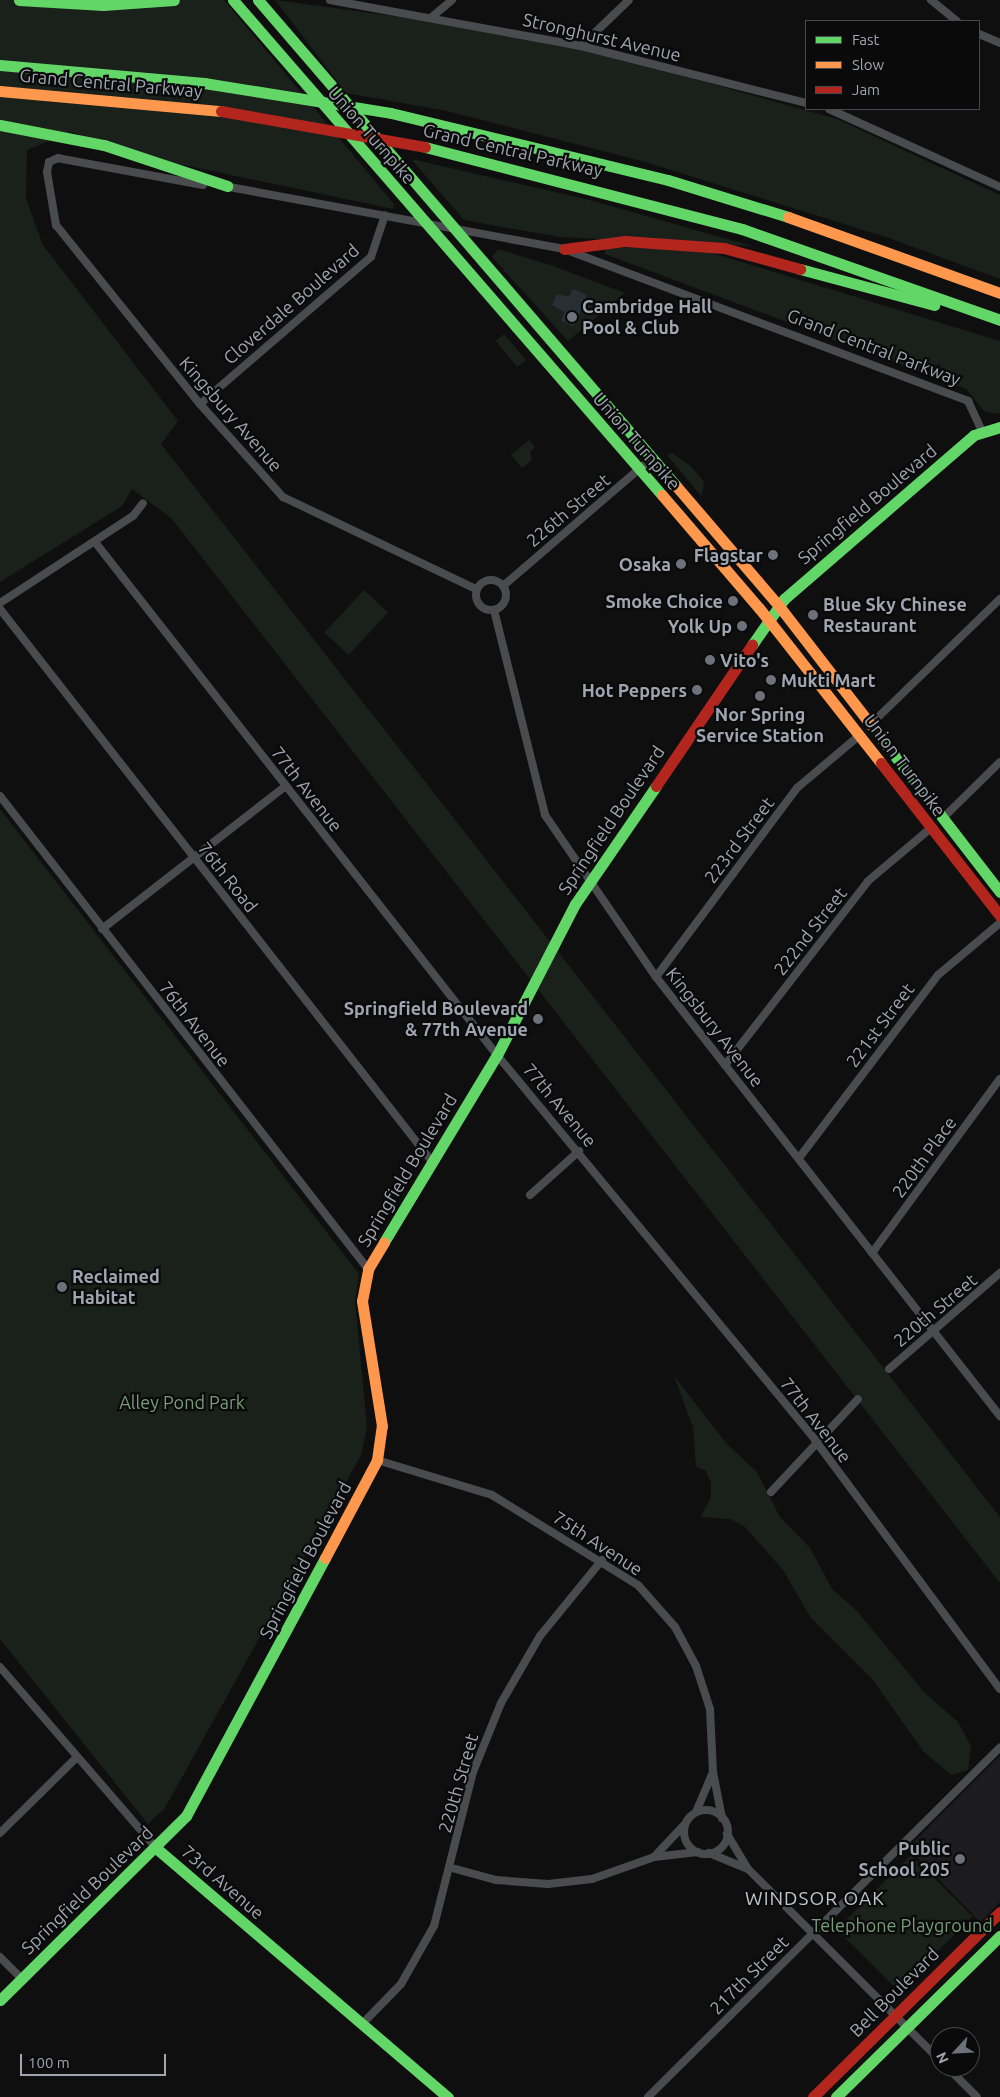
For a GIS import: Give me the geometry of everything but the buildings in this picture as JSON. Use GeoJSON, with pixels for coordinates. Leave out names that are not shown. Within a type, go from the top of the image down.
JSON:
{"type":"FeatureCollection","features":[{"type":"Feature","properties":{"kind":"main road"},"geometry":{"type":"LineString","coordinates":[[19,0],[103,5],[174,0]]}},
{"type":"Feature","properties":{"kind":"main road","name":"Union Turnpike"},"geometry":{"type":"LineString","coordinates":[[233,0],[769,619],[1000,916]]}},
{"type":"Feature","properties":{"kind":"main road","name":"Union Turnpike"},"geometry":{"type":"LineString","coordinates":[[258,0],[779,606],[944,817],[1000,892]]}},
{"type":"Feature","properties":{"kind":"main road","name":"Grand Central Parkway"},"geometry":{"type":"LineString","coordinates":[[0,63],[204,83],[391,113],[668,180],[834,232],[1000,293]]}},
{"type":"Feature","properties":{"kind":"main road","name":"Grand Central Parkway"},"geometry":{"type":"LineString","coordinates":[[0,91],[50,94],[221,111],[426,146],[742,229],[1000,320]]}},
{"type":"Feature","properties":{"kind":"main road"},"geometry":{"type":"LineString","coordinates":[[0,96],[50,94]]}},
{"type":"Feature","properties":{"kind":"main road"},"geometry":{"type":"LineString","coordinates":[[0,125],[104,145],[227,186]]}},
{"type":"Feature","properties":{"kind":"main road"},"geometry":{"type":"LineString","coordinates":[[564,248],[625,241],[724,248],[867,283],[1000,326]]}},
{"type":"Feature","properties":{"kind":"main road","name":"Springfield Boulevard"},"geometry":{"type":"LineString","coordinates":[[0,2000],[156,1848],[186,1816],[377,1460],[382,1426],[362,1301],[368,1268],[497,1055],[575,904],[779,606],[982,431],[1000,427]]}},
{"type":"Feature","properties":{"kind":"main road","name":"73rd Avenue"},"geometry":{"type":"LineString","coordinates":[[156,1848],[448,2097]]}},
{"type":"Feature","properties":{"kind":"main road","name":"Bell Boulevard"},"geometry":{"type":"LineString","coordinates":[[814,2097],[1000,1912]]}},
{"type":"Feature","properties":{"kind":"main road","name":"Bell Boulevard"},"geometry":{"type":"LineString","coordinates":[[836,2097],[1000,1936]]}},
{"type":"Feature","properties":{"kind":"street","name":"Stronghurst Avenue"},"geometry":{"type":"LineString","coordinates":[[330,0],[433,16],[581,46],[805,103]]}},
{"type":"Feature","properties":{"kind":"street"},"geometry":{"type":"LineString","coordinates":[[433,16],[452,0]]}},
{"type":"Feature","properties":{"kind":"street"},"geometry":{"type":"LineString","coordinates":[[581,46],[629,0]]}},
{"type":"Feature","properties":{"kind":"street"},"geometry":{"type":"LineString","coordinates":[[931,0],[956,20]]}},
{"type":"Feature","properties":{"kind":"street"},"geometry":{"type":"LineString","coordinates":[[980,34],[1000,43]]}},
{"type":"Feature","properties":{"kind":"street"},"geometry":{"type":"LineString","coordinates":[[831,110],[1000,187]]}},
{"type":"Feature","properties":{"kind":"street","name":"Grand Central Parkway"},"geometry":{"type":"LineString","coordinates":[[47,172],[49,162],[58,158],[227,186],[385,215],[427,225],[564,248],[968,401],[982,431]]}},
{"type":"Feature","properties":{"kind":"street","name":"Kingsbury Avenue"},"geometry":{"type":"LineString","coordinates":[[47,172],[56,225],[200,404],[283,497],[476,589]]}},
{"type":"Feature","properties":{"kind":"street","name":"Cloverdale Boulevard"},"geometry":{"type":"LineString","coordinates":[[200,404],[370,257],[385,215]]}},
{"type":"Feature","properties":{"kind":"street","name":"226th Street"},"geometry":{"type":"LineString","coordinates":[[503,586],[652,458]]}},
{"type":"Feature","properties":{"kind":"street"},"geometry":{"type":"LineString","coordinates":[[0,603],[133,516],[144,503]]}},
{"type":"Feature","properties":{"kind":"street","name":"77th Avenue"},"geometry":{"type":"LineString","coordinates":[[95,542],[497,1055],[580,1151],[814,1440],[1000,1689]]}},
{"type":"Feature","properties":{"kind":"street"},"geometry":{"type":"LineString","coordinates":[[488,580],[503,586],[506,597],[494,610],[480,606],[476,589],[488,580]]}},
{"type":"Feature","properties":{"kind":"street"},"geometry":{"type":"LineString","coordinates":[[871,724],[1000,599]]}},
{"type":"Feature","properties":{"kind":"street","name":"76th Road"},"geometry":{"type":"LineString","coordinates":[[0,609],[433,1162]]}},
{"type":"Feature","properties":{"kind":"street","name":"Kingsbury Avenue"},"geometry":{"type":"LineString","coordinates":[[494,610],[545,815],[593,880],[656,976],[1000,1416]]}},
{"type":"Feature","properties":{"kind":"street","name":"223rd Street"},"geometry":{"type":"LineString","coordinates":[[656,976],[797,788],[860,735]]}},
{"type":"Feature","properties":{"kind":"street"},"geometry":{"type":"LineString","coordinates":[[944,817],[1000,762]]}},
{"type":"Feature","properties":{"kind":"street"},"geometry":{"type":"LineString","coordinates":[[102,929],[286,786]]}},
{"type":"Feature","properties":{"kind":"street","name":"76th Avenue"},"geometry":{"type":"LineString","coordinates":[[0,796],[368,1268]]}},
{"type":"Feature","properties":{"kind":"street","name":"222nd Street"},"geometry":{"type":"LineString","coordinates":[[726,1065],[863,886],[931,828]]}},
{"type":"Feature","properties":{"kind":"street","name":"221st Street"},"geometry":{"type":"LineString","coordinates":[[799,1158],[938,975],[1000,923]]}},
{"type":"Feature","properties":{"kind":"street","name":"220th Place"},"geometry":{"type":"LineString","coordinates":[[872,1254],[1000,1079]]}},
{"type":"Feature","properties":{"kind":"street"},"geometry":{"type":"LineString","coordinates":[[530,1195],[580,1151]]}},
{"type":"Feature","properties":{"kind":"street","name":"220th Street"},"geometry":{"type":"LineString","coordinates":[[888,1369],[934,1332],[1000,1273]]}},
{"type":"Feature","properties":{"kind":"street"},"geometry":{"type":"LineString","coordinates":[[771,1492],[814,1440],[858,1399]]}},
{"type":"Feature","properties":{"kind":"street","name":"75th Avenue"},"geometry":{"type":"LineString","coordinates":[[377,1460],[492,1495],[602,1560],[638,1585],[684,1641],[710,1709],[714,1772],[722,1818]]}},
{"type":"Feature","properties":{"kind":"street","name":"220th Street"},"geometry":{"type":"LineString","coordinates":[[363,2023],[400,1984],[422,1950],[452,1868],[473,1772],[500,1703],[540,1636],[602,1560]]}},
{"type":"Feature","properties":{"kind":"street","name":"73rd Avenue"},"geometry":{"type":"LineString","coordinates":[[0,1668],[156,1848]]}},
{"type":"Feature","properties":{"kind":"street","name":"217th Street"},"geometry":{"type":"LineString","coordinates":[[648,2097],[1000,1748]]}},
{"type":"Feature","properties":{"kind":"street"},"geometry":{"type":"LineString","coordinates":[[0,1833],[77,1757]]}},
{"type":"Feature","properties":{"kind":"street","name":"75th Avenue"},"geometry":{"type":"LineString","coordinates":[[696,1812],[714,1772]]}},
{"type":"Feature","properties":{"kind":"street"},"geometry":{"type":"LineString","coordinates":[[654,1857],[696,1812],[707,1810],[722,1818],[728,1834],[748,1869],[930,2050]]}},
{"type":"Feature","properties":{"kind":"street"},"geometry":{"type":"LineString","coordinates":[[685,1824],[686,1840],[698,1852]]}},
{"type":"Feature","properties":{"kind":"street"},"geometry":{"type":"LineString","coordinates":[[709,1853],[723,1845],[728,1834]]}},
{"type":"Feature","properties":{"kind":"street"},"geometry":{"type":"LineString","coordinates":[[452,1868],[496,1880],[548,1884],[592,1878],[654,1857],[698,1852],[709,1853],[748,1869]]}},
{"type":"Feature","properties":{"kind":"street"},"geometry":{"type":"LineString","coordinates":[[0,1957],[22,1978]]}},
{"type":"Feature","properties":{"kind":"street"},"geometry":{"type":"LineString","coordinates":[[957,2077],[977,2097]]}},
{"type":"Feature","properties":{"kind":"shaded area"},"geometry":{"type":"Polygon","coordinates":[[[573,289],[587,295],[574,326],[561,321],[564,312],[552,305],[557,294],[569,297],[573,289]]]}},
{"type":"Feature","properties":{"kind":"shaded area"},"geometry":{"type":"Polygon","coordinates":[[[1000,1756],[1000,1902],[980,1922],[908,1848],[1000,1756]]]}},
{"type":"Feature","properties":{"kind":"green space"},"geometry":{"type":"Polygon","coordinates":[[[0,0],[224,0],[394,204],[393,209],[174,163],[71,132],[27,150],[26,199],[43,245],[178,421],[161,444],[1000,1517],[1000,1583],[172,519],[132,489],[122,506],[0,582],[0,0]]]}},
{"type":"Feature","properties":{"kind":"green space"},"geometry":{"type":"Polygon","coordinates":[[[275,0],[431,21],[598,52],[837,119],[1000,195],[1000,279],[889,238],[642,161],[447,111],[346,93],[275,0]]]}},
{"type":"Feature","properties":{"kind":"green space"},"geometry":{"type":"Polygon","coordinates":[[[411,159],[586,199],[752,246],[559,237],[464,220],[411,159]]]}},
{"type":"Feature","properties":{"kind":"green space"},"geometry":{"type":"Polygon","coordinates":[[[604,247],[699,249],[1000,341],[1000,414],[985,412],[966,389],[605,254],[604,247]]]}},
{"type":"Feature","properties":{"kind":"green space","name":"Cambridge Hall Pool & Club"},"geometry":{"type":"Polygon","coordinates":[[[498,249],[550,265],[625,293],[568,341],[492,257],[498,249]]]}},
{"type":"Feature","properties":{"kind":"green space"},"geometry":{"type":"Polygon","coordinates":[[[504,334],[526,360],[517,367],[496,341],[504,334]]]}},
{"type":"Feature","properties":{"kind":"green space"},"geometry":{"type":"Polygon","coordinates":[[[529,440],[535,447],[530,452],[532,460],[522,468],[511,455],[529,440]]]}},
{"type":"Feature","properties":{"kind":"green space"},"geometry":{"type":"Polygon","coordinates":[[[672,453],[691,466],[704,482],[702,497],[667,455],[672,453]]]}},
{"type":"Feature","properties":{"kind":"green space"},"geometry":{"type":"Polygon","coordinates":[[[364,590],[388,613],[349,655],[324,632],[364,590]]]}},
{"type":"Feature","properties":{"kind":"green space","name":"Alley Pond Park"},"geometry":{"type":"Polygon","coordinates":[[[0,809],[359,1274],[355,1301],[367,1427],[361,1455],[165,1808],[148,1824],[0,1639],[0,809]]]}},
{"type":"Feature","properties":{"kind":"green space"},"geometry":{"type":"Polygon","coordinates":[[[674,1376],[726,1443],[757,1472],[780,1517],[810,1548],[832,1589],[857,1611],[925,1693],[958,1722],[971,1746],[968,1770],[951,1775],[923,1751],[873,1680],[811,1618],[783,1570],[744,1526],[730,1519],[701,1517],[711,1497],[711,1483],[706,1471],[696,1467],[693,1427],[674,1376]]]}},
{"type":"Feature","properties":{"kind":"green space","name":"Telephone Playground"},"geometry":{"type":"Polygon","coordinates":[[[911,1855],[973,1917],[898,1991],[837,1929],[911,1855]]]}},
{"type":"Feature","properties":{"kind":"traffic: fast"},"geometry":{"type":"LineString","coordinates":[[19,0],[103,5],[174,0]]}},
{"type":"Feature","properties":{"kind":"traffic: fast"},"geometry":{"type":"LineString","coordinates":[[233,0],[662,495]]}},
{"type":"Feature","properties":{"kind":"traffic: fast"},"geometry":{"type":"LineString","coordinates":[[258,0],[677,487]]}},
{"type":"Feature","properties":{"kind":"traffic: fast"},"geometry":{"type":"LineString","coordinates":[[0,65],[204,83]]}},
{"type":"Feature","properties":{"kind":"traffic: fast"},"geometry":{"type":"LineString","coordinates":[[204,83],[391,113]]}},
{"type":"Feature","properties":{"kind":"traffic: fast"},"geometry":{"type":"LineString","coordinates":[[391,113],[668,180],[788,217]]}},
{"type":"Feature","properties":{"kind":"traffic: fast"},"geometry":{"type":"LineString","coordinates":[[0,125],[104,145],[227,186]]}},
{"type":"Feature","properties":{"kind":"traffic: fast"},"geometry":{"type":"LineString","coordinates":[[425,147],[742,229],[1000,320]]}},
{"type":"Feature","properties":{"kind":"traffic: fast"},"geometry":{"type":"LineString","coordinates":[[800,269],[934,305]]}},
{"type":"Feature","properties":{"kind":"traffic: fast"},"geometry":{"type":"LineString","coordinates":[[752,645],[784,599],[974,435],[1000,427]]}},
{"type":"Feature","properties":{"kind":"traffic: fast"},"geometry":{"type":"LineString","coordinates":[[874,729],[1000,892]]}},
{"type":"Feature","properties":{"kind":"traffic: fast"},"geometry":{"type":"LineString","coordinates":[[384,1242],[497,1055],[575,904],[656,786]]}},
{"type":"Feature","properties":{"kind":"traffic: fast"},"geometry":{"type":"LineString","coordinates":[[0,2000],[186,1816],[325,1558]]}},
{"type":"Feature","properties":{"kind":"traffic: fast"},"geometry":{"type":"LineString","coordinates":[[156,1848],[448,2097]]}},
{"type":"Feature","properties":{"kind":"traffic: fast"},"geometry":{"type":"LineString","coordinates":[[836,2097],[1000,1936]]}},
{"type":"Feature","properties":{"kind":"traffic: slow"},"geometry":{"type":"LineString","coordinates":[[0,91],[221,111]]}},
{"type":"Feature","properties":{"kind":"traffic: slow"},"geometry":{"type":"LineString","coordinates":[[788,217],[1000,293]]}},
{"type":"Feature","properties":{"kind":"traffic: slow"},"geometry":{"type":"LineString","coordinates":[[677,487],[779,606],[874,729]]}},
{"type":"Feature","properties":{"kind":"traffic: slow"},"geometry":{"type":"LineString","coordinates":[[662,495],[759,608],[881,763]]}},
{"type":"Feature","properties":{"kind":"traffic: slow"},"geometry":{"type":"LineString","coordinates":[[325,1558],[377,1460],[382,1426],[362,1301],[368,1269],[384,1242]]}},
{"type":"Feature","properties":{"kind":"traffic: jam"},"geometry":{"type":"LineString","coordinates":[[221,111],[425,147]]}},
{"type":"Feature","properties":{"kind":"traffic: jam"},"geometry":{"type":"LineString","coordinates":[[564,249],[625,241],[724,248],[800,269]]}},
{"type":"Feature","properties":{"kind":"traffic: jam"},"geometry":{"type":"LineString","coordinates":[[656,786],[752,645]]}},
{"type":"Feature","properties":{"kind":"traffic: jam"},"geometry":{"type":"LineString","coordinates":[[881,763],[1000,916]]}},
{"type":"Feature","properties":{"kind":"traffic: jam"},"geometry":{"type":"LineString","coordinates":[[813,2097],[1000,1912]]}},
{"type":"Feature","properties":{"kind":"place","name":"Cambridge Hall Pool & Club"},"geometry":{"type":"Point","coordinates":[572,317]}},
{"type":"Feature","properties":{"kind":"place","name":"Flagstar"},"geometry":{"type":"Point","coordinates":[773,555]}},
{"type":"Feature","properties":{"kind":"place","name":"Osaka"},"geometry":{"type":"Point","coordinates":[681,564]}},
{"type":"Feature","properties":{"kind":"place","name":"Smoke Choice"},"geometry":{"type":"Point","coordinates":[733,601]}},
{"type":"Feature","properties":{"kind":"place","name":"Blue Sky Chinese Restaurant"},"geometry":{"type":"Point","coordinates":[813,615]}},
{"type":"Feature","properties":{"kind":"place","name":"Yolk Up"},"geometry":{"type":"Point","coordinates":[742,626]}},
{"type":"Feature","properties":{"kind":"place","name":"Vito's"},"geometry":{"type":"Point","coordinates":[710,660]}},
{"type":"Feature","properties":{"kind":"place","name":"Mukti Mart"},"geometry":{"type":"Point","coordinates":[771,680]}},
{"type":"Feature","properties":{"kind":"place","name":"Hot Peppers"},"geometry":{"type":"Point","coordinates":[697,690]}},
{"type":"Feature","properties":{"kind":"place","name":"Nor Spring Service Station"},"geometry":{"type":"Point","coordinates":[760,696]}},
{"type":"Feature","properties":{"kind":"place","name":"Springfield Boulevard & 77th Avenue"},"geometry":{"type":"Point","coordinates":[538,1019]}},
{"type":"Feature","properties":{"kind":"place","name":"Reclaimed Habitat"},"geometry":{"type":"Point","coordinates":[62,1287]}},
{"type":"Feature","properties":{"kind":"place","name":"Public School 205"},"geometry":{"type":"Point","coordinates":[960,1859]}},
{"type":"Feature","properties":{"kind":"district","name":"WINDSOR OAK"},"geometry":{"type":"Point","coordinates":[815,1899]}}]}
